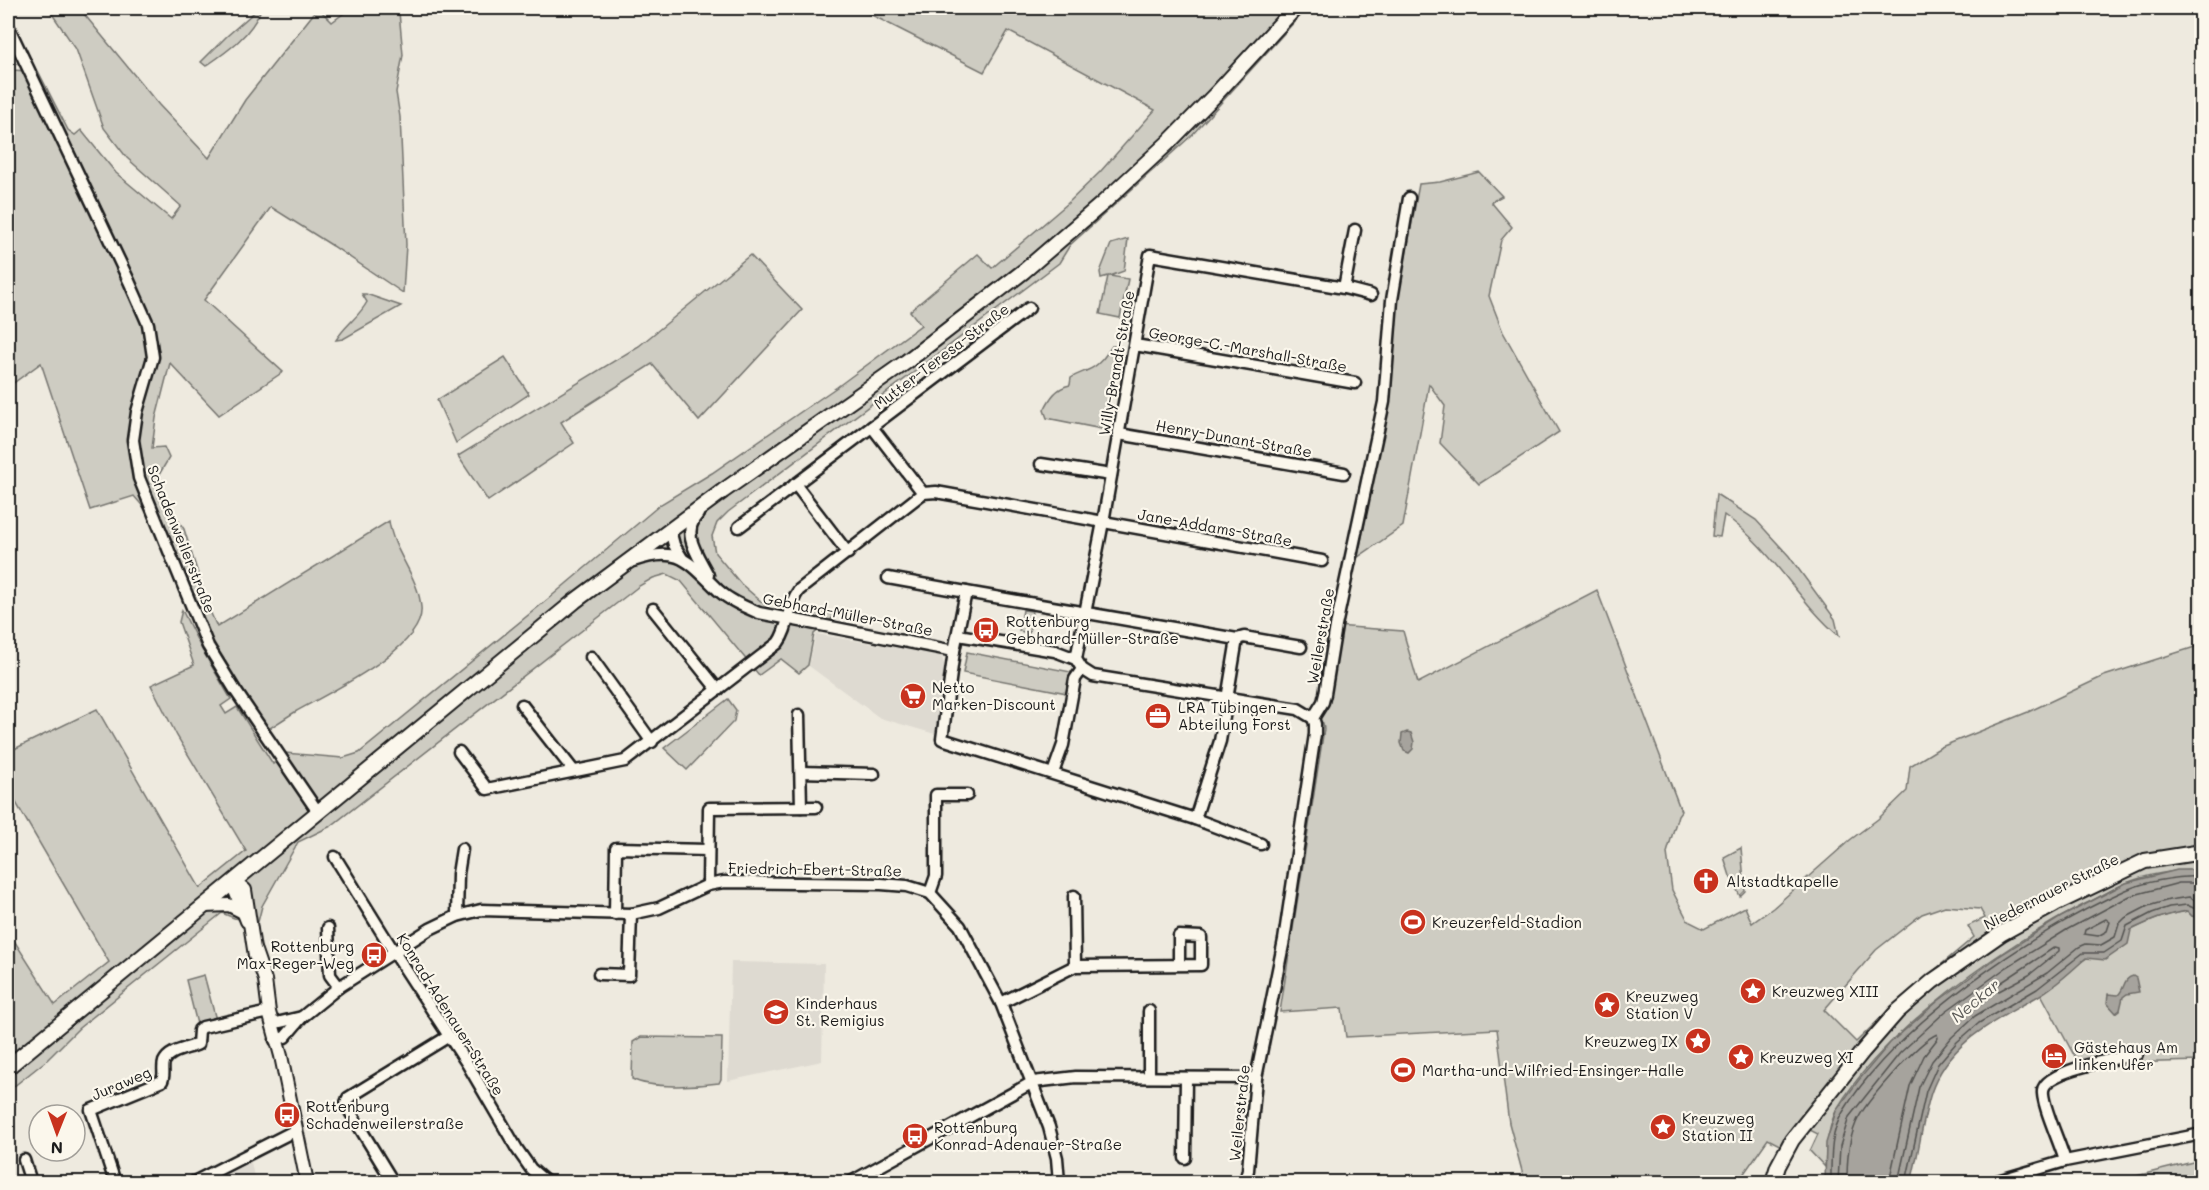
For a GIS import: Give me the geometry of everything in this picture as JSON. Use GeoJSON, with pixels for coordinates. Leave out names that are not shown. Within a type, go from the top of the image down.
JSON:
{"type":"FeatureCollection","features":[{"type":"Feature","properties":{"kind":"main road"},"geometry":{"type":"LineString","coordinates":[[8,1067],[620,567],[906,362],[988,300],[1111,196],[1185,126],[1295,8]]}},
{"type":"Feature","properties":{"kind":"main road","name":"Niedernauer Straße"},"geometry":{"type":"LineString","coordinates":[[1773,1182],[1778,1166],[1792,1140],[1890,1020],[1933,981],[2002,933],[2055,904],[2145,861],[2202,852]]}},
{"type":"Feature","properties":{"kind":"street","name":"Schadenweilerstraße"},"geometry":{"type":"LineString","coordinates":[[8,26],[129,281],[147,324],[153,357],[137,412],[133,440],[139,478],[208,646],[318,812]]}},
{"type":"Feature","properties":{"kind":"street","name":"Weilerstraße"},"geometry":{"type":"LineString","coordinates":[[1245,1182],[1256,1078],[1298,856],[1315,734],[1316,724],[1313,718],[1325,694],[1336,626],[1384,402],[1392,300],[1409,198]]}},
{"type":"Feature","properties":{"kind":"street"},"geometry":{"type":"LineString","coordinates":[[1355,230],[1344,288],[1371,295]]}},
{"type":"Feature","properties":{"kind":"street","name":"Willy-Brandt-Straße"},"geometry":{"type":"LineString","coordinates":[[1076,659],[1103,522],[1150,255],[1344,288]]}},
{"type":"Feature","properties":{"kind":"street","name":"Mutter-Teresa-Straße"},"geometry":{"type":"LineString","coordinates":[[739,527],[1029,308]]}},
{"type":"Feature","properties":{"kind":"street","name":"George-C.-Marshall-Straße"},"geometry":{"type":"LineString","coordinates":[[1135,345],[1355,383]]}},
{"type":"Feature","properties":{"kind":"street","name":"Mutter-Teresa-Straße"},"geometry":{"type":"LineString","coordinates":[[872,427],[923,494]]}},
{"type":"Feature","properties":{"kind":"street","name":"Henry-Dunant-Straße"},"geometry":{"type":"LineString","coordinates":[[1119,434],[1344,473]]}},
{"type":"Feature","properties":{"kind":"street"},"geometry":{"type":"LineString","coordinates":[[1041,464],[1111,476]]}},
{"type":"Feature","properties":{"kind":"street"},"geometry":{"type":"LineString","coordinates":[[795,484],[848,553]]}},
{"type":"Feature","properties":{"kind":"street","name":"Jane-Addams-Straße"},"geometry":{"type":"LineString","coordinates":[[923,494],[936,492],[1322,561]]}},
{"type":"Feature","properties":{"kind":"street"},"geometry":{"type":"LineString","coordinates":[[459,752],[487,789],[625,761],[778,643],[783,637],[794,596],[923,494]]}},
{"type":"Feature","properties":{"kind":"street","name":"Gebhard-Müller-Straße"},"geometry":{"type":"LineString","coordinates":[[710,501],[692,520],[689,529],[695,551],[711,581]]}},
{"type":"Feature","properties":{"kind":"street","name":"Gebhard-Müller-Straße"},"geometry":{"type":"LineString","coordinates":[[670,530],[674,545],[682,558],[729,598],[759,613],[954,651]]}},
{"type":"Feature","properties":{"kind":"street"},"geometry":{"type":"LineString","coordinates":[[670,530],[681,535],[695,551]]}},
{"type":"Feature","properties":{"kind":"street"},"geometry":{"type":"LineString","coordinates":[[620,567],[657,554],[682,558]]}},
{"type":"Feature","properties":{"kind":"street"},"geometry":{"type":"LineString","coordinates":[[888,578],[1085,614],[1301,647]]}},
{"type":"Feature","properties":{"kind":"street"},"geometry":{"type":"LineString","coordinates":[[966,592],[954,651],[942,739],[1195,819],[1261,844]]}},
{"type":"Feature","properties":{"kind":"street"},"geometry":{"type":"LineString","coordinates":[[652,609],[718,690]]}},
{"type":"Feature","properties":{"kind":"street"},"geometry":{"type":"LineString","coordinates":[[958,635],[1055,651],[1076,659],[1082,669],[1093,676],[1298,709],[1313,718]]}},
{"type":"Feature","properties":{"kind":"street"},"geometry":{"type":"LineString","coordinates":[[1195,819],[1220,741],[1237,639]]}},
{"type":"Feature","properties":{"kind":"street"},"geometry":{"type":"LineString","coordinates":[[591,657],[652,742]]}},
{"type":"Feature","properties":{"kind":"street"},"geometry":{"type":"LineString","coordinates":[[1053,773],[1063,745],[1076,679],[1082,669]]}},
{"type":"Feature","properties":{"kind":"street"},"geometry":{"type":"LineString","coordinates":[[522,705],[573,770]]}},
{"type":"Feature","properties":{"kind":"street"},"geometry":{"type":"LineString","coordinates":[[799,715],[801,807]]}},
{"type":"Feature","properties":{"kind":"street"},"geometry":{"type":"LineString","coordinates":[[801,772],[874,774]]}},
{"type":"Feature","properties":{"kind":"street"},"geometry":{"type":"LineString","coordinates":[[966,795],[936,795],[936,876],[930,892],[960,926],[1001,1003],[1049,1127],[1057,1158],[1059,1182]]}},
{"type":"Feature","properties":{"kind":"street"},"geometry":{"type":"LineString","coordinates":[[708,885],[709,808],[816,807]]}},
{"type":"Feature","properties":{"kind":"street"},"geometry":{"type":"LineString","coordinates":[[615,914],[616,848],[708,850]]}},
{"type":"Feature","properties":{"kind":"street"},"geometry":{"type":"LineString","coordinates":[[457,916],[458,874],[462,849]]}},
{"type":"Feature","properties":{"kind":"street","name":"Konrad-Adenauer-Straße"},"geometry":{"type":"LineString","coordinates":[[335,857],[472,1071],[517,1149],[531,1169],[546,1182]]}},
{"type":"Feature","properties":{"kind":"street"},"geometry":{"type":"LineString","coordinates":[[245,907],[254,865]]}},
{"type":"Feature","properties":{"kind":"street"},"geometry":{"type":"LineString","coordinates":[[233,882],[245,890],[245,907],[255,951],[266,980],[270,1018],[281,1056],[307,1182]]}},
{"type":"Feature","properties":{"kind":"street","name":"Friedrich-Ebert-Straße"},"geometry":{"type":"LineString","coordinates":[[275,1040],[285,1037],[302,1017],[339,987],[430,929],[457,916],[481,910],[631,914],[659,908],[708,885],[724,882],[881,884],[907,886],[930,892]]}},
{"type":"Feature","properties":{"kind":"street"},"geometry":{"type":"LineString","coordinates":[[1074,896],[1075,966]]}},
{"type":"Feature","properties":{"kind":"street"},"geometry":{"type":"LineString","coordinates":[[204,906],[245,907]]}},
{"type":"Feature","properties":{"kind":"street"},"geometry":{"type":"LineString","coordinates":[[599,974],[629,975],[631,914]]}},
{"type":"Feature","properties":{"kind":"street"},"geometry":{"type":"LineString","coordinates":[[328,928],[330,975],[339,987]]}},
{"type":"Feature","properties":{"kind":"street"},"geometry":{"type":"LineString","coordinates":[[1001,1003],[1075,966],[1179,964]]}},
{"type":"Feature","properties":{"kind":"street"},"geometry":{"type":"LineString","coordinates":[[1149,1011],[1149,1077]]}},
{"type":"Feature","properties":{"kind":"street","name":"Friedrich-Ebert-Straße"},"geometry":{"type":"LineString","coordinates":[[270,1018],[302,1017]]}},
{"type":"Feature","properties":{"kind":"street","name":"Juraweg"},"geometry":{"type":"LineString","coordinates":[[115,1182],[91,1110],[162,1081],[166,1059],[172,1053],[198,1044],[199,1030],[203,1027],[270,1018]]}},
{"type":"Feature","properties":{"kind":"street"},"geometry":{"type":"LineString","coordinates":[[393,1182],[349,1110],[346,1104],[348,1098],[449,1036]]}},
{"type":"Feature","properties":{"kind":"street"},"geometry":{"type":"LineString","coordinates":[[2065,1161],[2044,1101],[2043,1089],[2048,1080],[2085,1066],[2137,1054]]}},
{"type":"Feature","properties":{"kind":"street"},"geometry":{"type":"LineString","coordinates":[[851,1182],[1033,1082],[1076,1077],[1256,1078]]}},
{"type":"Feature","properties":{"kind":"street"},"geometry":{"type":"LineString","coordinates":[[1185,1078],[1185,1158]]}},
{"type":"Feature","properties":{"kind":"street"},"geometry":{"type":"LineString","coordinates":[[194,1182],[296,1130]]}},
{"type":"Feature","properties":{"kind":"street"},"geometry":{"type":"LineString","coordinates":[[1994,1182],[2065,1161],[2202,1134]]}},
{"type":"Feature","properties":{"kind":"street"},"geometry":{"type":"LineString","coordinates":[[24,1160],[31,1182]]}},
{"type":"Feature","properties":{"kind":"shaded area"},"geometry":{"type":"Polygon","coordinates":[[[48,8],[79,8],[159,105],[209,158],[245,100],[318,8],[332,22],[351,8],[404,8],[399,12],[403,55],[396,92],[400,117],[406,245],[403,293],[271,207],[204,300],[283,372],[219,415],[170,363],[156,418],[152,448],[164,447],[169,458],[160,473],[163,497],[184,529],[209,609],[217,627],[389,521],[395,543],[419,595],[421,607],[418,623],[408,638],[392,653],[350,682],[264,732],[208,646],[158,524],[134,496],[90,510],[41,363],[8,387],[8,72],[38,71],[68,130],[75,135],[81,130],[116,173],[171,219],[181,206],[127,158],[104,128],[76,49],[48,8]]]}},
{"type":"Feature","properties":{"kind":"shaded area"},"geometry":{"type":"Polygon","coordinates":[[[259,8],[261,9],[252,26],[238,41],[206,66],[201,62],[227,36],[259,8]]]}},
{"type":"Feature","properties":{"kind":"shaded area"},"geometry":{"type":"Polygon","coordinates":[[[858,8],[1307,8],[1191,136],[1070,245],[1059,263],[728,512],[717,523],[712,536],[715,553],[741,584],[770,609],[837,614],[814,634],[808,665],[799,673],[781,659],[759,675],[681,581],[667,574],[653,578],[639,586],[331,826],[298,842],[262,906],[258,922],[234,918],[222,913],[79,1028],[47,1060],[8,1091],[8,931],[55,1005],[109,962],[8,789],[8,752],[97,709],[200,888],[246,851],[177,736],[151,685],[194,665],[179,622],[182,610],[231,699],[221,706],[226,714],[237,707],[273,764],[285,753],[343,758],[359,753],[661,504],[712,473],[837,387],[921,325],[910,311],[978,254],[992,268],[1067,204],[1100,172],[1155,110],[1008,31],[984,72],[858,8]]]}},
{"type":"Feature","properties":{"kind":"shaded area"},"geometry":{"type":"Polygon","coordinates":[[[1479,172],[1502,196],[1491,202],[1512,227],[1501,240],[1489,296],[1503,332],[1559,432],[1479,484],[1440,443],[1445,406],[1429,384],[1403,526],[1358,557],[1391,386],[1398,299],[1419,184],[1440,182],[1479,172]]]}},
{"type":"Feature","properties":{"kind":"shaded area"},"geometry":{"type":"Polygon","coordinates":[[[1128,239],[1124,271],[1110,276],[1128,279],[1120,318],[1100,314],[1108,276],[1101,278],[1100,272],[1111,244],[1128,239]]]}},
{"type":"Feature","properties":{"kind":"shaded area"},"geometry":{"type":"Polygon","coordinates":[[[750,255],[802,310],[699,421],[652,364],[561,422],[574,443],[488,501],[458,456],[639,346],[750,255]]]}},
{"type":"Feature","properties":{"kind":"shaded area"},"geometry":{"type":"Polygon","coordinates":[[[362,294],[401,306],[343,339],[336,340],[367,302],[362,294]]]}},
{"type":"Feature","properties":{"kind":"shaded area"},"geometry":{"type":"Polygon","coordinates":[[[1112,346],[1119,346],[1107,417],[1104,417],[1102,429],[1047,418],[1044,410],[1054,394],[1070,385],[1071,378],[1096,366],[1112,346]]]}},
{"type":"Feature","properties":{"kind":"shaded area"},"geometry":{"type":"Polygon","coordinates":[[[505,357],[529,394],[456,443],[437,400],[505,357]]]}},
{"type":"Feature","properties":{"kind":"shaded area"},"geometry":{"type":"Polygon","coordinates":[[[1716,494],[1756,520],[1789,556],[1835,619],[1839,636],[1741,528],[1724,515],[1720,537],[1712,536],[1716,494]]]}},
{"type":"Feature","properties":{"kind":"shaded area"},"geometry":{"type":"Polygon","coordinates":[[[1597,590],[1681,811],[1667,853],[1672,890],[1688,921],[1704,929],[1745,907],[1752,923],[1773,908],[1850,840],[1878,819],[1907,791],[1910,766],[1941,747],[2028,712],[2104,676],[2201,645],[2201,870],[2153,875],[2121,885],[2018,943],[1948,992],[1884,1049],[1858,1079],[1837,1109],[1831,1123],[1825,1167],[1810,1151],[1818,1134],[1806,1128],[1789,1150],[1768,1139],[1738,1182],[1525,1182],[1509,1123],[1497,1029],[1346,1037],[1342,1008],[1280,1012],[1324,729],[1323,723],[1313,718],[1323,703],[1336,626],[1403,631],[1418,683],[1597,590]],[[1945,906],[1922,914],[1876,950],[1824,1010],[1856,1042],[1900,999],[1974,937],[1968,926],[1985,918],[1980,909],[1945,906]]]}},
{"type":"Feature","properties":{"kind":"shaded area"},"geometry":{"type":"Polygon","coordinates":[[[1023,610],[1032,611],[1029,633],[1019,631],[1023,610]]]}},
{"type":"Feature","properties":{"kind":"shaded area"},"geometry":{"type":"Polygon","coordinates":[[[816,634],[941,655],[946,670],[935,734],[880,718],[809,666],[816,634]]]}},
{"type":"Feature","properties":{"kind":"shaded area"},"geometry":{"type":"Polygon","coordinates":[[[967,652],[1071,672],[1067,693],[963,673],[967,652]]]}},
{"type":"Feature","properties":{"kind":"shaded area"},"geometry":{"type":"Polygon","coordinates":[[[728,699],[736,710],[734,721],[687,770],[664,748],[728,699]]]}},
{"type":"Feature","properties":{"kind":"shaded area"},"geometry":{"type":"Polygon","coordinates":[[[1741,848],[1745,891],[1740,896],[1724,857],[1741,848]]]}},
{"type":"Feature","properties":{"kind":"shaded area"},"geometry":{"type":"Polygon","coordinates":[[[2188,911],[2192,916],[2201,918],[2201,1061],[2122,1063],[2083,1072],[2041,994],[2082,961],[2123,935],[2161,917],[2188,911]]]}},
{"type":"Feature","properties":{"kind":"shaded area","name":"Kinderhaus St. Remigius"},"geometry":{"type":"Polygon","coordinates":[[[731,962],[824,964],[822,1061],[728,1081],[731,962]]]}},
{"type":"Feature","properties":{"kind":"shaded area"},"geometry":{"type":"Polygon","coordinates":[[[204,975],[216,1020],[197,1024],[186,980],[204,975]]]}},
{"type":"Feature","properties":{"kind":"shaded area"},"geometry":{"type":"Polygon","coordinates":[[[641,1037],[722,1038],[719,1083],[687,1086],[662,1085],[632,1079],[633,1042],[641,1037]]]}},
{"type":"Feature","properties":{"kind":"shaded area"},"geometry":{"type":"Polygon","coordinates":[[[2201,1160],[2201,1182],[2112,1182],[2201,1160]]]}},
{"type":"Feature","properties":{"kind":"shaded area"},"geometry":{"type":"Polygon","coordinates":[[[251,1162],[255,1182],[210,1182],[251,1162]]]}},
{"type":"Feature","properties":{"kind":"water"},"geometry":{"type":"Polygon","coordinates":[[[1411,733],[1414,742],[1413,749],[1409,753],[1404,751],[1401,743],[1402,734],[1411,733]]]}},
{"type":"Feature","properties":{"kind":"water","name":"Neckar"},"geometry":{"type":"Polygon","coordinates":[[[2177,870],[2201,870],[2201,918],[2192,916],[2187,911],[2179,912],[2131,930],[2128,944],[2105,960],[2086,958],[2046,991],[1976,1034],[1949,1059],[1931,1093],[1911,1182],[1825,1182],[1826,1143],[1836,1111],[1890,1043],[1938,1001],[1999,956],[2061,917],[2126,883],[2177,870]]]}},
{"type":"Feature","properties":{"kind":"water"},"geometry":{"type":"Polygon","coordinates":[[[2133,976],[2136,978],[2139,992],[2123,997],[2120,1010],[2116,1013],[2107,1003],[2108,994],[2118,995],[2127,979],[2133,976]]]}},
{"type":"Feature","properties":{"kind":"place","name":"Rottenburg Gebhard-Müller-Straße"},"geometry":{"type":"Point","coordinates":[986,630]}},
{"type":"Feature","properties":{"kind":"place","name":"Netto Marken-Discount"},"geometry":{"type":"Point","coordinates":[913,696]}},
{"type":"Feature","properties":{"kind":"place","name":"LRA Tübingen - Abteilung Forst"},"geometry":{"type":"Point","coordinates":[1158,716]}},
{"type":"Feature","properties":{"kind":"place","name":"Altstadtkapelle"},"geometry":{"type":"Point","coordinates":[1706,881]}},
{"type":"Feature","properties":{"kind":"place","name":"Kreuzerfeld-Stadion"},"geometry":{"type":"Point","coordinates":[1413,922]}},
{"type":"Feature","properties":{"kind":"place","name":"Rottenburg Max-Reger-Weg"},"geometry":{"type":"Point","coordinates":[374,955]}},
{"type":"Feature","properties":{"kind":"place","name":"Kreuzweg XIII"},"geometry":{"type":"Point","coordinates":[1753,991]}},
{"type":"Feature","properties":{"kind":"place","name":"Kreuzweg Station V"},"geometry":{"type":"Point","coordinates":[1607,1005]}},
{"type":"Feature","properties":{"kind":"place","name":"Kinderhaus St. Remigius"},"geometry":{"type":"Point","coordinates":[776,1012]}},
{"type":"Feature","properties":{"kind":"place","name":"Kreuzweg IX"},"geometry":{"type":"Point","coordinates":[1698,1041]}},
{"type":"Feature","properties":{"kind":"place","name":"Gästehaus Am linken Ufer"},"geometry":{"type":"Point","coordinates":[2054,1056]}},
{"type":"Feature","properties":{"kind":"place","name":"Kreuzweg XI"},"geometry":{"type":"Point","coordinates":[1741,1057]}},
{"type":"Feature","properties":{"kind":"place","name":"Martha-und-Wilfried-Ensinger-Halle"},"geometry":{"type":"Point","coordinates":[1403,1070]}},
{"type":"Feature","properties":{"kind":"place","name":"Rottenburg Schadenweilerstraße"},"geometry":{"type":"Point","coordinates":[287,1115]}},
{"type":"Feature","properties":{"kind":"place","name":"Kreuzweg Station II"},"geometry":{"type":"Point","coordinates":[1663,1127]}},
{"type":"Feature","properties":{"kind":"place","name":"Rottenburg Konrad-Adenauer-Straße"},"geometry":{"type":"Point","coordinates":[915,1136]}}]}
